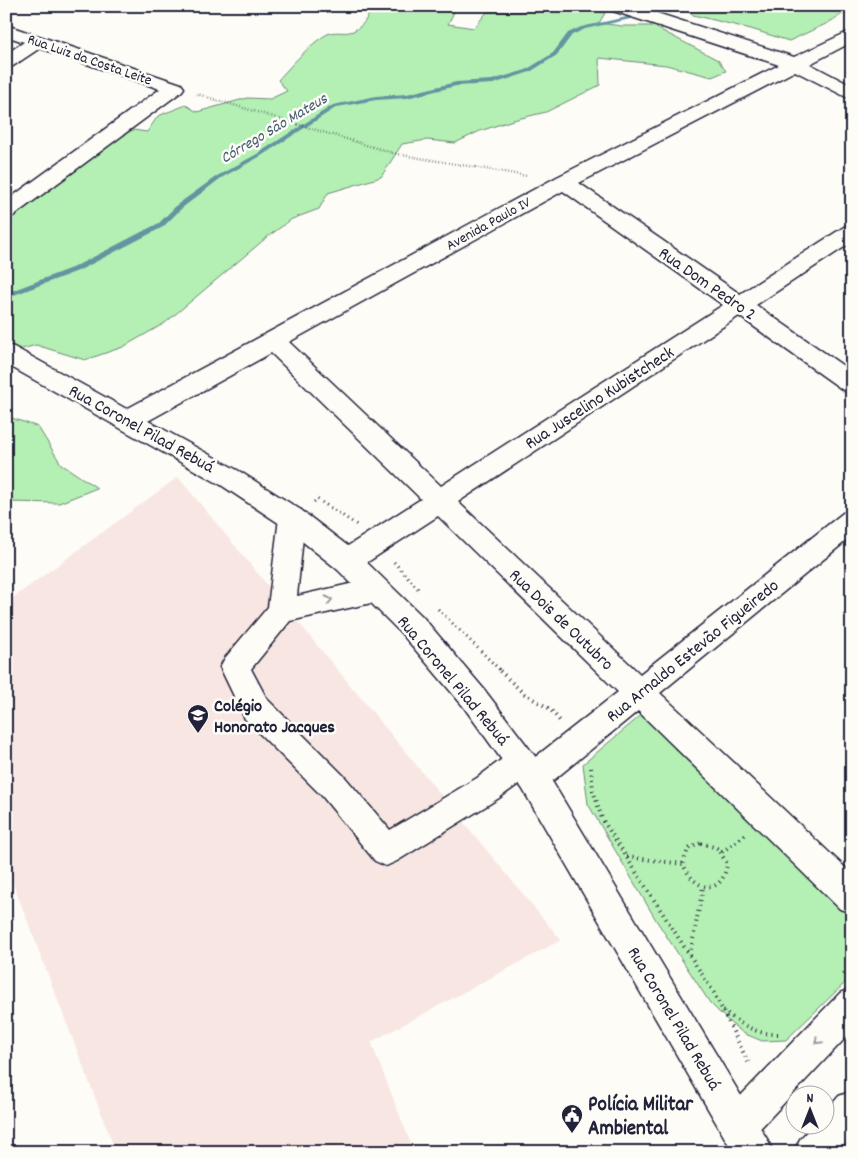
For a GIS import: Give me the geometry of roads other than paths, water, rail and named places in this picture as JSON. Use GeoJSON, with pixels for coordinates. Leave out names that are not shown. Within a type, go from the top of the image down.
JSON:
{"type":"FeatureCollection","features":[{"type":"Feature","properties":{"kind":"street"},"geometry":{"type":"LineString","coordinates":[[630,9],[796,64],[852,94]]}},
{"type":"Feature","properties":{"kind":"street","name":"Rua Luiz da Costa Leite"},"geometry":{"type":"LineString","coordinates":[[6,30],[174,88],[6,211]]}},
{"type":"Feature","properties":{"kind":"street","name":"Avenida Paulo IV"},"geometry":{"type":"LineString","coordinates":[[128,420],[564,182],[852,35]]}},
{"type":"Feature","properties":{"kind":"street"},"geometry":{"type":"LineString","coordinates":[[6,62],[38,41]]}},
{"type":"Feature","properties":{"kind":"street","name":"Rua Dom Pedro 2"},"geometry":{"type":"LineString","coordinates":[[564,182],[852,384]]}},
{"type":"Feature","properties":{"kind":"street","name":"Rua Juscelino Kubistcheck"},"geometry":{"type":"LineString","coordinates":[[347,561],[852,232]]}},
{"type":"Feature","properties":{"kind":"street","name":"Rua Dois de Outubro"},"geometry":{"type":"LineString","coordinates":[[273,341],[852,897]]}},
{"type":"Feature","properties":{"kind":"street","name":"Rua Coronel Pilad Rebuá"},"geometry":{"type":"LineString","coordinates":[[6,353],[230,478],[292,518],[347,561],[412,625],[473,697],[527,770],[746,1138]]}},
{"type":"Feature","properties":{"kind":"street"},"geometry":{"type":"LineString","coordinates":[[292,518],[281,611],[376,590]]}},
{"type":"Feature","properties":{"kind":"street","name":"Rua Arnaldo Estevão Figueiredo"},"geometry":{"type":"LineString","coordinates":[[281,611],[235,667],[256,709],[333,786],[386,850],[488,788],[527,770],[639,693],[852,522]]}},
{"type":"Feature","properties":{"kind":"street"},"geometry":{"type":"LineString","coordinates":[[746,1138],[845,993]]}},
{"type":"Feature","properties":{"kind":"street"},"geometry":{"type":"LineString","coordinates":[[813,1152],[852,1109]]}},
{"type":"Feature","properties":{"kind":"waterway","name":"Córrego São Mateus"},"geometry":{"type":"LineString","coordinates":[[6,296],[76,269],[161,225],[180,206],[219,177],[259,155],[335,106],[376,98],[407,96],[456,84],[493,82],[528,71],[555,54],[570,34],[583,28],[686,6]]}},
{"type":"Feature","properties":{"kind":"place","name":"Colégio Honorato Jacques"},"geometry":{"type":"Point","coordinates":[198,734]}},
{"type":"Feature","properties":{"kind":"place","name":"Polícia Militar Ambiental"},"geometry":{"type":"Point","coordinates":[572,1134]}}]}
